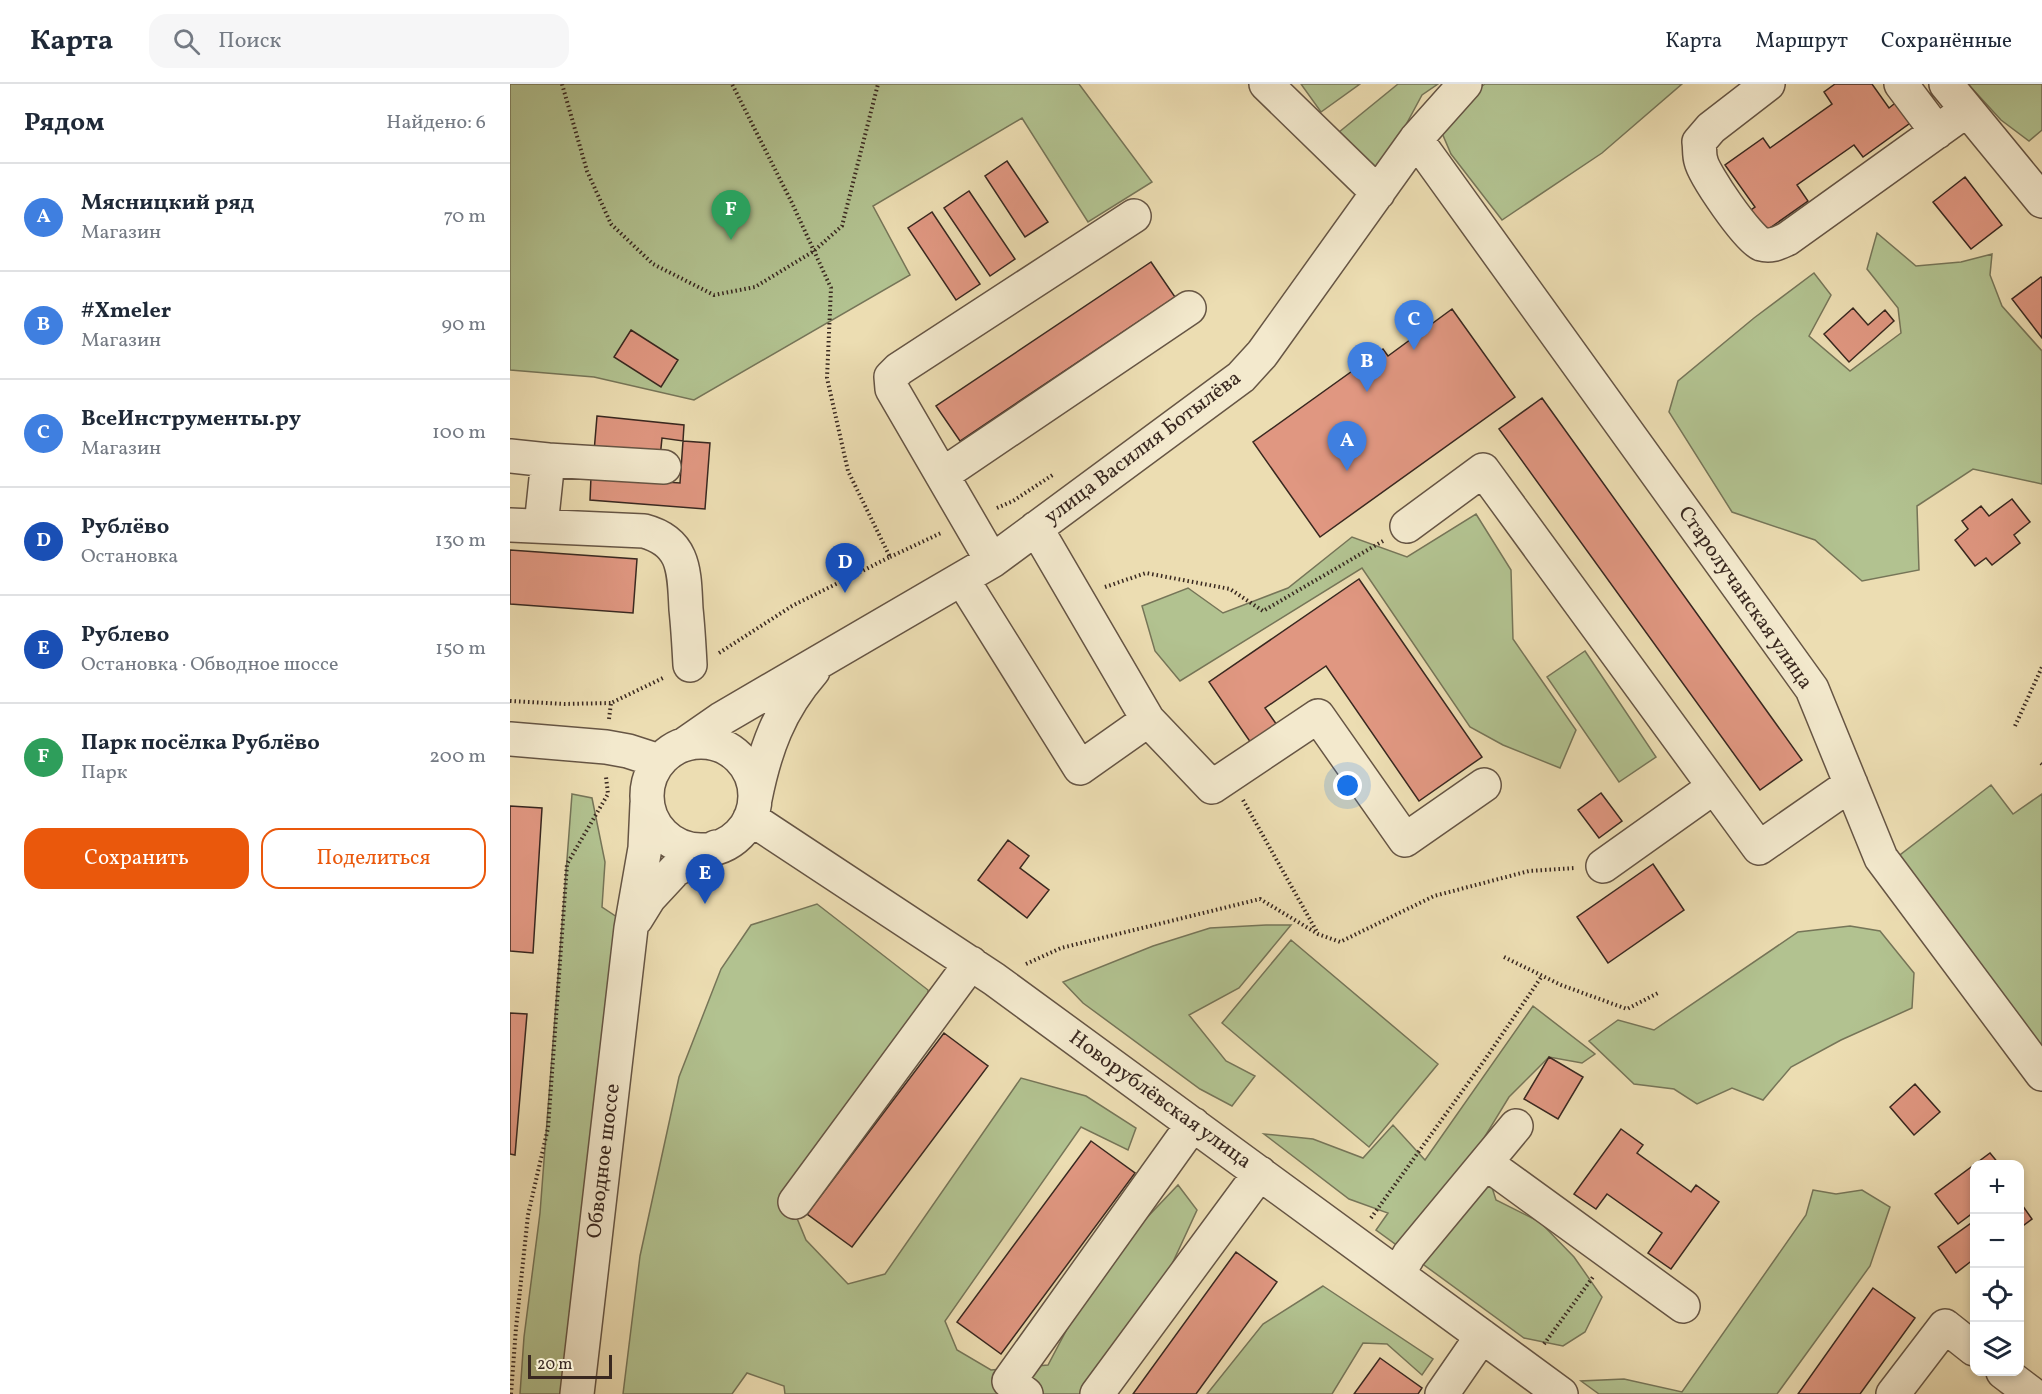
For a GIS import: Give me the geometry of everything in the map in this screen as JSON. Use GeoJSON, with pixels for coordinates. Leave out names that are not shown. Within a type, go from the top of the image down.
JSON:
{"type":"FeatureCollection","features":[{"type":"Feature","properties":{"kind":"street"},"geometry":{"type":"LineString","coordinates":[[1266,84],[1378,193]]}},
{"type":"Feature","properties":{"kind":"street","name":"улица Василия Ботылёва"},"geometry":{"type":"LineString","coordinates":[[672,753],[721,719],[992,561],[1241,377],[1262,354],[1416,140],[1465,84]]}},
{"type":"Feature","properties":{"kind":"street"},"geometry":{"type":"LineString","coordinates":[[1768,84],[1711,128],[1699,142],[1701,162],[1708,176],[1746,231],[1758,243],[1772,246],[1787,239],[1967,110]]}},
{"type":"Feature","properties":{"kind":"street"},"geometry":{"type":"LineString","coordinates":[[1901,84],[1937,132]]}},
{"type":"Feature","properties":{"kind":"street"},"geometry":{"type":"LineString","coordinates":[[1946,84],[2042,201]]}},
{"type":"Feature","properties":{"kind":"street","name":"Старолучанская улица"},"geometry":{"type":"LineString","coordinates":[[1416,140],[1812,689],[1881,858],[2042,1074]]}},
{"type":"Feature","properties":{"kind":"street"},"geometry":{"type":"LineString","coordinates":[[992,561],[892,389],[891,377],[899,369],[1134,216]]}},
{"type":"Feature","properties":{"kind":"street"},"geometry":{"type":"LineString","coordinates":[[942,475],[1189,308]]}},
{"type":"Feature","properties":{"kind":"street"},"geometry":{"type":"LineString","coordinates":[[510,456],[663,467]]}},
{"type":"Feature","properties":{"kind":"street"},"geometry":{"type":"LineString","coordinates":[[548,460],[526,526],[645,531],[661,535],[674,549],[684,567],[690,665]]}},
{"type":"Feature","properties":{"kind":"street"},"geometry":{"type":"LineString","coordinates":[[1407,526],[1483,470],[1759,848],[1851,784]]}},
{"type":"Feature","properties":{"kind":"street"},"geometry":{"type":"LineString","coordinates":[[1036,528],[1148,720],[1212,787],[1318,716],[1405,840],[1484,785]]}},
{"type":"Feature","properties":{"kind":"street"},"geometry":{"type":"LineString","coordinates":[[962,579],[1080,768],[1148,720]]}},
{"type":"Feature","properties":{"kind":"street","name":"улица Василия Ботылёва"},"geometry":{"type":"LineString","coordinates":[[752,811],[763,759],[782,714],[804,682],[825,658]]}},
{"type":"Feature","properties":{"kind":"street"},"geometry":{"type":"LineString","coordinates":[[510,739],[672,753]]}},
{"type":"Feature","properties":{"kind":"street"},"geometry":{"type":"LineString","coordinates":[[700,742],[715,744],[741,760],[754,788],[752,811],[742,831],[730,841],[701,850],[686,848],[672,841],[660,831],[652,819],[647,789],[651,774],[672,753],[700,742]]}},
{"type":"Feature","properties":{"kind":"street"},"geometry":{"type":"LineString","coordinates":[[1603,866],[1714,787]]}},
{"type":"Feature","properties":{"kind":"street","name":"Обводное шоссе"},"geometry":{"type":"LineString","coordinates":[[577,1394],[631,928],[645,848],[648,804]]}},
{"type":"Feature","properties":{"kind":"street","name":"Новорублёвская улица"},"geometry":{"type":"LineString","coordinates":[[752,811],[983,971],[1398,1274],[1546,1386]]}},
{"type":"Feature","properties":{"kind":"street","name":"Обводное шоссе"},"geometry":{"type":"LineString","coordinates":[[631,928],[649,897],[675,870],[716,847]]}},
{"type":"Feature","properties":{"kind":"street"},"geometry":{"type":"LineString","coordinates":[[795,1202],[983,971]]}},
{"type":"Feature","properties":{"kind":"street"},"geometry":{"type":"LineString","coordinates":[[1026,1394],[1009,1381],[1192,1124]]}},
{"type":"Feature","properties":{"kind":"street"},"geometry":{"type":"LineString","coordinates":[[1398,1274],[1410,1255],[1516,1126]]}},
{"type":"Feature","properties":{"kind":"street"},"geometry":{"type":"LineString","coordinates":[[1486,1163],[1683,1306]]}},
{"type":"Feature","properties":{"kind":"street"},"geometry":{"type":"LineString","coordinates":[[1097,1394],[1260,1173]]}},
{"type":"Feature","properties":{"kind":"street"},"geometry":{"type":"LineString","coordinates":[[1893,1394],[1945,1326],[1970,1346]]}},
{"type":"Feature","properties":{"kind":"street"},"geometry":{"type":"LineString","coordinates":[[1442,1394],[1482,1336]]}},
{"type":"Feature","properties":{"kind":"street"},"geometry":{"type":"LineString","coordinates":[[2009,1376],[2032,1394]]}},
{"type":"Feature","properties":{"kind":"path"},"geometry":{"type":"LineString","coordinates":[[562,84],[587,171],[611,224],[652,264],[714,295],[755,287],[814,251],[842,226],[878,84]]}},
{"type":"Feature","properties":{"kind":"path"},"geometry":{"type":"LineString","coordinates":[[890,557],[1014,501],[1062,468]]}},
{"type":"Feature","properties":{"kind":"path"},"geometry":{"type":"LineString","coordinates":[[1074,594],[1089,592],[1146,573],[1230,589],[1263,611],[1407,526]]}},
{"type":"Feature","properties":{"kind":"path"},"geometry":{"type":"LineString","coordinates":[[2015,726],[2042,667]]}},
{"type":"Feature","properties":{"kind":"path"},"geometry":{"type":"LineString","coordinates":[[510,701],[564,704],[611,703]]}},
{"type":"Feature","properties":{"kind":"path"},"geometry":{"type":"LineString","coordinates":[[1230,776],[1318,934]]}},
{"type":"Feature","properties":{"kind":"path"},"geometry":{"type":"LineString","coordinates":[[983,971],[1061,948],[1260,899],[1318,934],[1340,942],[1434,896],[1529,871],[1603,866]]}},
{"type":"Feature","properties":{"kind":"path"},"geometry":{"type":"LineString","coordinates":[[1504,957],[1560,985],[1627,1009],[1658,993]]}},
{"type":"Feature","properties":{"kind":"path"},"geometry":{"type":"LineString","coordinates":[[1353,1241],[1449,1110],[1542,976]]}},
{"type":"Feature","properties":{"kind":"path"},"geometry":{"type":"LineString","coordinates":[[1546,1386],[1610,1254]]}},
{"type":"Feature","properties":{"kind":"green space"},"geometry":{"type":"Polygon","coordinates":[[[510,84],[1079,84],[1152,182],[1088,222],[1022,118],[873,206],[910,275],[694,400],[594,377],[510,370],[510,84]]]}},
{"type":"Feature","properties":{"kind":"green space"},"geometry":{"type":"Polygon","coordinates":[[[1301,84],[1360,84],[1321,112],[1301,84]]]}},
{"type":"Feature","properties":{"kind":"green space"},"geometry":{"type":"Polygon","coordinates":[[[1398,84],[1438,84],[1422,95],[1402,132],[1373,173],[1333,137],[1398,84]]]}},
{"type":"Feature","properties":{"kind":"green space"},"geometry":{"type":"Polygon","coordinates":[[[1485,84],[1682,84],[1602,153],[1502,220],[1451,154],[1442,133],[1465,98],[1485,84]]]}},
{"type":"Feature","properties":{"kind":"green space"},"geometry":{"type":"Polygon","coordinates":[[[1968,84],[2042,84],[2042,130],[2029,141],[2001,120],[1968,84]]]}},
{"type":"Feature","properties":{"kind":"green space"},"geometry":{"type":"Polygon","coordinates":[[[1877,233],[1916,266],[1961,262],[1992,254],[1990,275],[2002,306],[2042,351],[2042,484],[1973,469],[1917,506],[1919,570],[1862,581],[1815,540],[1732,512],[1669,412],[1678,381],[1754,318],[1814,273],[1831,295],[1809,336],[1850,371],[1901,333],[1898,308],[1867,269],[1877,233]]]}},
{"type":"Feature","properties":{"kind":"green space"},"geometry":{"type":"Polygon","coordinates":[[[1476,514],[1511,570],[1513,639],[1576,730],[1560,768],[1503,745],[1470,727],[1362,568],[1180,681],[1155,651],[1142,606],[1188,588],[1223,613],[1288,588],[1352,537],[1407,557],[1476,514]]]}},
{"type":"Feature","properties":{"kind":"green space"},"geometry":{"type":"Polygon","coordinates":[[[1585,651],[1656,757],[1619,782],[1547,677],[1585,651]]]}},
{"type":"Feature","properties":{"kind":"green space"},"geometry":{"type":"Polygon","coordinates":[[[1991,785],[2013,814],[2042,794],[2042,1053],[1896,858],[1991,785]]]}},
{"type":"Feature","properties":{"kind":"green space"},"geometry":{"type":"Polygon","coordinates":[[[572,794],[592,798],[605,862],[602,907],[623,921],[572,1394],[520,1394],[524,1337],[540,1213],[572,794]]]}},
{"type":"Feature","properties":{"kind":"green space"},"geometry":{"type":"Polygon","coordinates":[[[817,904],[928,990],[928,1030],[794,1211],[806,1240],[848,1284],[885,1274],[1021,1078],[1086,1096],[1136,1128],[1128,1150],[1081,1127],[945,1321],[957,1350],[991,1370],[1048,1365],[1085,1295],[1136,1229],[1178,1185],[1197,1210],[1112,1394],[785,1394],[784,1386],[747,1373],[732,1394],[623,1394],[640,1256],[679,1077],[721,969],[751,925],[817,904]]]}},
{"type":"Feature","properties":{"kind":"green space"},"geometry":{"type":"Polygon","coordinates":[[[1291,925],[1239,988],[1189,1015],[1226,1061],[1255,1076],[1232,1106],[1200,1089],[1083,1003],[1063,982],[1153,946],[1210,928],[1291,925]]]}},
{"type":"Feature","properties":{"kind":"green space"},"geometry":{"type":"Polygon","coordinates":[[[1850,926],[1880,931],[1914,973],[1912,1008],[1841,1040],[1791,1067],[1763,1100],[1732,1088],[1697,1104],[1674,1089],[1634,1084],[1589,1041],[1618,1020],[1654,1030],[1798,932],[1850,926]]]}},
{"type":"Feature","properties":{"kind":"green space"},"geometry":{"type":"Polygon","coordinates":[[[1291,940],[1438,1064],[1369,1147],[1222,1023],[1291,940]]]}},
{"type":"Feature","properties":{"kind":"green space"},"geometry":{"type":"Polygon","coordinates":[[[1533,1006],[1595,1054],[1582,1063],[1549,1057],[1509,1097],[1479,1146],[1496,1200],[1540,1222],[1574,1257],[1602,1297],[1585,1332],[1563,1346],[1524,1338],[1376,1230],[1388,1213],[1349,1199],[1264,1134],[1313,1139],[1363,1158],[1393,1125],[1425,1160],[1533,1006]]]}},
{"type":"Feature","properties":{"kind":"green space"},"geometry":{"type":"Polygon","coordinates":[[[1813,1190],[1836,1194],[1862,1190],[1890,1207],[1870,1266],[1777,1394],[1599,1394],[1581,1381],[1624,1379],[1682,1392],[1806,1215],[1813,1190]]]}},
{"type":"Feature","properties":{"kind":"green space"},"geometry":{"type":"Polygon","coordinates":[[[1323,1286],[1433,1359],[1422,1375],[1387,1344],[1363,1343],[1332,1394],[1207,1394],[1263,1324],[1323,1286]]]}},
{"type":"Feature","properties":{"kind":"building"},"geometry":{"type":"Polygon","coordinates":[[[1835,84],[1872,84],[1889,108],[1899,100],[1913,121],[1863,157],[1854,145],[1797,185],[1808,201],[1760,235],[1745,214],[1755,207],[1725,165],[1763,138],[1770,148],[1832,104],[1824,92],[1835,84]]]}},
{"type":"Feature","properties":{"kind":"building"},"geometry":{"type":"Polygon","coordinates":[[[1007,161],[1048,222],[1025,237],[985,176],[1007,161]]]}},
{"type":"Feature","properties":{"kind":"building"},"geometry":{"type":"Polygon","coordinates":[[[1965,177],[2002,225],[1971,249],[1933,202],[1965,177]]]}},
{"type":"Feature","properties":{"kind":"building"},"geometry":{"type":"Polygon","coordinates":[[[969,191],[1015,259],[990,276],[944,208],[969,191]]]}},
{"type":"Feature","properties":{"kind":"building"},"geometry":{"type":"Polygon","coordinates":[[[932,212],[980,284],[956,300],[908,228],[932,212]]]}},
{"type":"Feature","properties":{"kind":"building"},"geometry":{"type":"Polygon","coordinates":[[[1151,262],[1175,297],[960,441],[936,406],[1151,262]]]}},
{"type":"Feature","properties":{"kind":"building"},"geometry":{"type":"Polygon","coordinates":[[[2042,278],[2042,338],[2012,299],[2042,278]]]}},
{"type":"Feature","properties":{"kind":"building"},"geometry":{"type":"Polygon","coordinates":[[[1853,308],[1868,325],[1885,310],[1894,321],[1849,362],[1824,334],[1853,308]]]}},
{"type":"Feature","properties":{"kind":"building"},"geometry":{"type":"Polygon","coordinates":[[[1452,309],[1515,397],[1320,537],[1253,442],[1383,349],[1388,356],[1452,309]]]}},
{"type":"Feature","properties":{"kind":"building"},"geometry":{"type":"Polygon","coordinates":[[[631,330],[678,360],[661,387],[614,357],[631,330]]]}},
{"type":"Feature","properties":{"kind":"building"},"geometry":{"type":"Polygon","coordinates":[[[1542,398],[1802,760],[1760,790],[1499,429],[1542,398]]]}},
{"type":"Feature","properties":{"kind":"building"},"geometry":{"type":"Polygon","coordinates":[[[597,416],[684,425],[683,441],[662,438],[660,458],[594,452],[597,416]]]}},
{"type":"Feature","properties":{"kind":"building"},"geometry":{"type":"Polygon","coordinates":[[[683,441],[710,443],[705,509],[590,500],[591,477],[680,483],[683,441]]]}},
{"type":"Feature","properties":{"kind":"building"},"geometry":{"type":"Polygon","coordinates":[[[2012,499],[2030,522],[2014,535],[2020,543],[1992,565],[1986,558],[1975,566],[1955,540],[1968,529],[1962,521],[1981,506],[1989,516],[2012,499]]]}},
{"type":"Feature","properties":{"kind":"building"},"geometry":{"type":"Polygon","coordinates":[[[510,550],[637,559],[633,613],[510,604],[510,550]]]}},
{"type":"Feature","properties":{"kind":"building"},"geometry":{"type":"Polygon","coordinates":[[[1359,579],[1482,757],[1419,801],[1326,666],[1265,708],[1277,725],[1251,743],[1209,682],[1359,579]]]}},
{"type":"Feature","properties":{"kind":"building"},"geometry":{"type":"Polygon","coordinates":[[[1601,793],[1622,821],[1599,838],[1578,810],[1601,793]]]}},
{"type":"Feature","properties":{"kind":"building"},"geometry":{"type":"Polygon","coordinates":[[[510,806],[542,808],[533,953],[510,951],[510,806]]]}},
{"type":"Feature","properties":{"kind":"building"},"geometry":{"type":"Polygon","coordinates":[[[1008,840],[1029,856],[1020,868],[1049,890],[1027,918],[978,880],[1008,840]]]}},
{"type":"Feature","properties":{"kind":"building"},"geometry":{"type":"Polygon","coordinates":[[[1653,864],[1684,910],[1608,963],[1577,917],[1653,864]]]}},
{"type":"Feature","properties":{"kind":"building"},"geometry":{"type":"Polygon","coordinates":[[[510,1013],[527,1014],[515,1155],[510,1154],[510,1013]]]}},
{"type":"Feature","properties":{"kind":"building"},"geometry":{"type":"Polygon","coordinates":[[[944,1033],[988,1066],[852,1247],[807,1214],[944,1033]]]}},
{"type":"Feature","properties":{"kind":"building"},"geometry":{"type":"Polygon","coordinates":[[[1549,1057],[1583,1077],[1558,1119],[1524,1099],[1549,1057]]]}},
{"type":"Feature","properties":{"kind":"building"},"geometry":{"type":"Polygon","coordinates":[[[1915,1084],[1940,1112],[1914,1135],[1890,1107],[1915,1084]]]}},
{"type":"Feature","properties":{"kind":"building"},"geometry":{"type":"Polygon","coordinates":[[[1621,1129],[1643,1145],[1637,1153],[1691,1192],[1696,1185],[1719,1202],[1671,1269],[1648,1253],[1662,1233],[1607,1194],[1596,1209],[1574,1194],[1621,1129]]]}},
{"type":"Feature","properties":{"kind":"building"},"geometry":{"type":"Polygon","coordinates":[[[1091,1141],[1135,1173],[1001,1354],[957,1322],[1091,1141]]]}},
{"type":"Feature","properties":{"kind":"building"},"geometry":{"type":"Polygon","coordinates":[[[1990,1153],[1996,1160],[1980,1160],[1990,1153]]]}},
{"type":"Feature","properties":{"kind":"building"},"geometry":{"type":"Polygon","coordinates":[[[1970,1168],[1970,1215],[1958,1224],[1935,1194],[1970,1168]]]}},
{"type":"Feature","properties":{"kind":"building"},"geometry":{"type":"Polygon","coordinates":[[[2024,1208],[2032,1219],[2024,1225],[2024,1208]]]}},
{"type":"Feature","properties":{"kind":"building"},"geometry":{"type":"Polygon","coordinates":[[[1970,1224],[1970,1262],[1956,1273],[1938,1247],[1970,1224]]]}},
{"type":"Feature","properties":{"kind":"building"},"geometry":{"type":"Polygon","coordinates":[[[1236,1252],[1277,1282],[1196,1394],[1133,1394],[1236,1252]]]}},
{"type":"Feature","properties":{"kind":"building"},"geometry":{"type":"Polygon","coordinates":[[[1873,1288],[1915,1318],[1860,1394],[1798,1394],[1873,1288]]]}},
{"type":"Feature","properties":{"kind":"building"},"geometry":{"type":"Polygon","coordinates":[[[1380,1358],[1422,1388],[1418,1394],[1354,1394],[1380,1358]]]}},
{"type":"Feature","properties":{"kind":"place","name":"Парк посёлка Рублёво"},"geometry":{"type":"Point","coordinates":[731,240]}},
{"type":"Feature","properties":{"kind":"place","name":"ВсеИнструменты.ру"},"geometry":{"type":"Point","coordinates":[1414,350]}},
{"type":"Feature","properties":{"kind":"place","name":"#Xmeler"},"geometry":{"type":"Point","coordinates":[1367,392]}},
{"type":"Feature","properties":{"kind":"place","name":"Мясницкий ряд"},"geometry":{"type":"Point","coordinates":[1347,471]}},
{"type":"Feature","properties":{"kind":"place","name":"Рублёво"},"geometry":{"type":"Point","coordinates":[845,593]}},
{"type":"Feature","properties":{"kind":"place","name":"Рублево"},"geometry":{"type":"Point","coordinates":[705,904]}}]}
